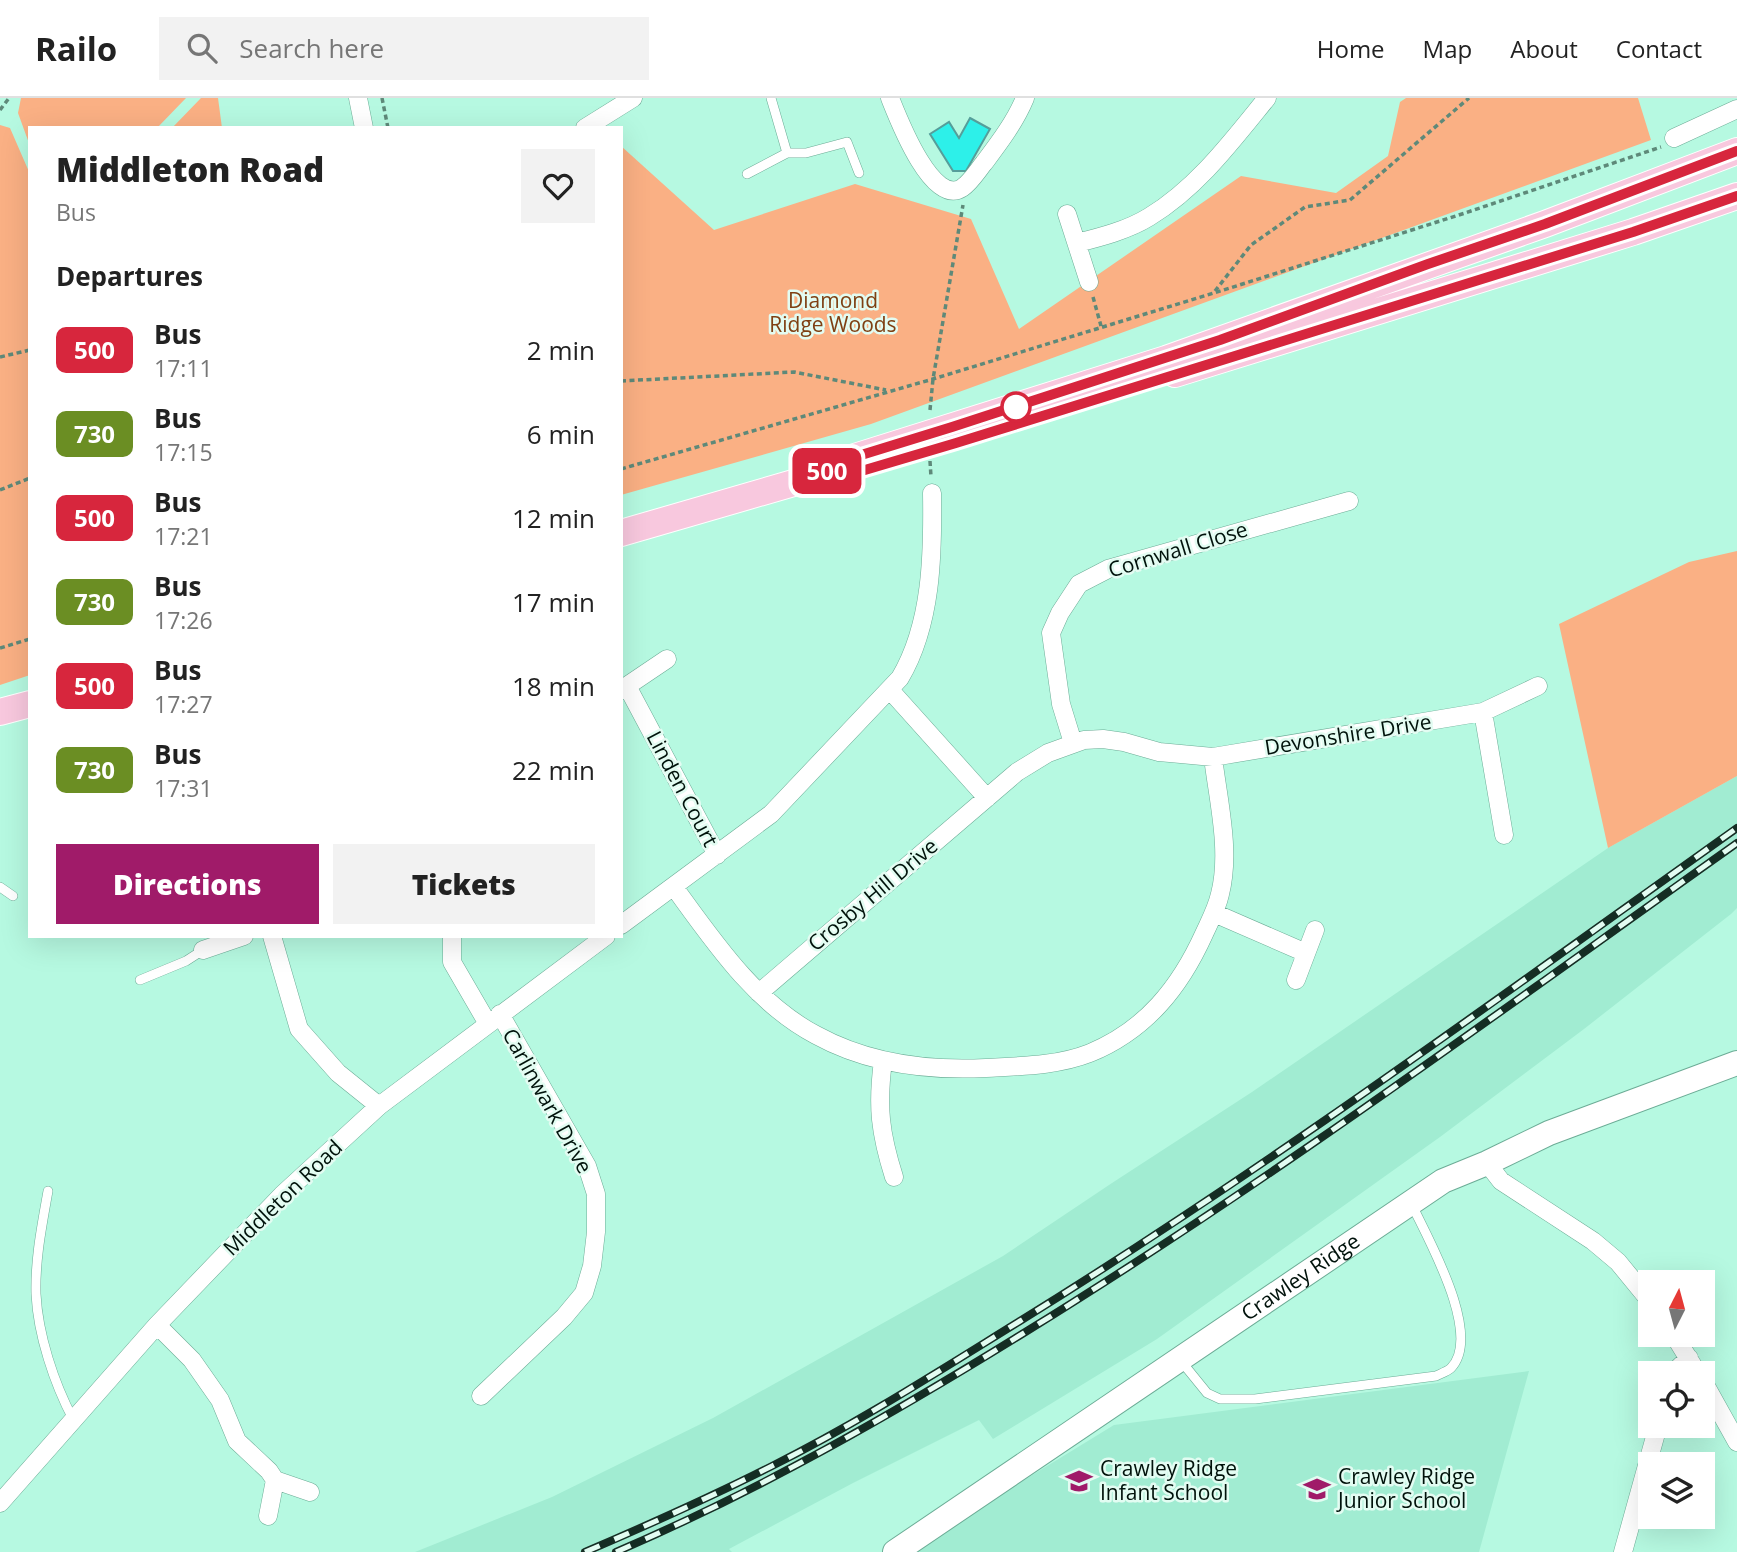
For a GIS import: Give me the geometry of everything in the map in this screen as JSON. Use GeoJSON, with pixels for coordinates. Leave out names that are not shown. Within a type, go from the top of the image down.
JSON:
{"type":"FeatureCollection","features":[{"type":"Feature","properties":{"kind":"main road"},"geometry":{"type":"LineString","coordinates":[[623,532],[821,475],[845,460],[1220,340],[1559,219],[1737,151]]}},
{"type":"Feature","properties":{"kind":"main road"},"geometry":{"type":"LineString","coordinates":[[821,475],[848,475],[956,443],[1633,232],[1737,196]]}},
{"type":"Feature","properties":{"kind":"main road"},"geometry":{"type":"LineString","coordinates":[[0,712],[28,705]]}},
{"type":"Feature","properties":{"kind":"street"},"geometry":{"type":"LineString","coordinates":[[358,98],[364,126]]}},
{"type":"Feature","properties":{"kind":"street"},"geometry":{"type":"LineString","coordinates":[[598,98],[606,115]]}},
{"type":"Feature","properties":{"kind":"street"},"geometry":{"type":"LineString","coordinates":[[588,126],[633,98]]}},
{"type":"Feature","properties":{"kind":"street"},"geometry":{"type":"LineString","coordinates":[[890,98],[909,144],[938,186],[957,189],[1002,139],[1025,98]]}},
{"type":"Feature","properties":{"kind":"street"},"geometry":{"type":"LineString","coordinates":[[1077,243],[1101,237],[1148,218],[1195,181],[1267,98]]}},
{"type":"Feature","properties":{"kind":"street"},"geometry":{"type":"LineString","coordinates":[[1674,138],[1737,109]]}},
{"type":"Feature","properties":{"kind":"street"},"geometry":{"type":"LineString","coordinates":[[1067,214],[1089,282]]}},
{"type":"Feature","properties":{"kind":"street"},"geometry":{"type":"LineString","coordinates":[[1312,490],[1320,508]]}},
{"type":"Feature","properties":{"kind":"street"},"geometry":{"type":"LineString","coordinates":[[623,924],[771,814],[890,691],[912,657],[923,619],[931,549],[932,493]]}},
{"type":"Feature","properties":{"kind":"street","name":"Cornwall Close"},"geometry":{"type":"LineString","coordinates":[[1073,743],[1061,704],[1051,633],[1060,612],[1079,584],[1108,569],[1349,500]]}},
{"type":"Feature","properties":{"kind":"street","name":"Linden Court"},"geometry":{"type":"LineString","coordinates":[[667,659],[624,688],[717,855]]}},
{"type":"Feature","properties":{"kind":"street","name":"Devonshire Drive"},"geometry":{"type":"LineString","coordinates":[[1213,757],[1483,712],[1538,686]]}},
{"type":"Feature","properties":{"kind":"street"},"geometry":{"type":"LineString","coordinates":[[890,691],[987,798]]}},
{"type":"Feature","properties":{"kind":"street"},"geometry":{"type":"LineString","coordinates":[[1483,712],[1504,835]]}},
{"type":"Feature","properties":{"kind":"street","name":"Crosby Hill Drive"},"geometry":{"type":"LineString","coordinates":[[759,993],[1017,772],[1048,753],[1073,743],[1102,739],[1185,756],[1213,757]]}},
{"type":"Feature","properties":{"kind":"street"},"geometry":{"type":"LineString","coordinates":[[674,887],[759,993],[781,1013],[816,1036],[883,1061],[929,1068],[1039,1065],[1089,1053],[1126,1034],[1164,1001],[1190,964],[1214,913],[1220,894],[1223,845],[1213,757]]}},
{"type":"Feature","properties":{"kind":"street"},"geometry":{"type":"LineString","coordinates":[[1214,913],[1306,953]]}},
{"type":"Feature","properties":{"kind":"street"},"geometry":{"type":"LineString","coordinates":[[1296,980],[1315,930]]}},
{"type":"Feature","properties":{"kind":"street"},"geometry":{"type":"LineString","coordinates":[[203,950],[238,938]]}},
{"type":"Feature","properties":{"kind":"street"},"geometry":{"type":"LineString","coordinates":[[273,938],[299,1029],[338,1073],[379,1106]]}},
{"type":"Feature","properties":{"kind":"street","name":"Carlinwark Drive"},"geometry":{"type":"LineString","coordinates":[[452,938],[452,962],[494,1019],[587,1166],[596,1194],[596,1232],[592,1266],[583,1293],[564,1317],[481,1396]]}},
{"type":"Feature","properties":{"kind":"street","name":"Middleton Road"},"geometry":{"type":"LineString","coordinates":[[0,1503],[157,1325],[282,1195],[379,1106],[603,938]]}},
{"type":"Feature","properties":{"kind":"street"},"geometry":{"type":"LineString","coordinates":[[883,1061],[879,1096],[881,1127],[894,1177]]}},
{"type":"Feature","properties":{"kind":"street","name":"Crawley Ridge"},"geometry":{"type":"LineString","coordinates":[[895,1552],[1443,1181],[1549,1133],[1737,1063]]}},
{"type":"Feature","properties":{"kind":"street"},"geometry":{"type":"LineString","coordinates":[[1487,1163],[1501,1181],[1593,1241],[1618,1262],[1638,1286]]}},
{"type":"Feature","properties":{"kind":"street"},"geometry":{"type":"LineString","coordinates":[[157,1325],[192,1360],[220,1400],[237,1441],[275,1480],[310,1492]]}},
{"type":"Feature","properties":{"kind":"street"},"geometry":{"type":"LineString","coordinates":[[1715,1403],[1737,1442]]}},
{"type":"Feature","properties":{"kind":"street"},"geometry":{"type":"LineString","coordinates":[[1623,1552],[1655,1438]]}},
{"type":"Feature","properties":{"kind":"street"},"geometry":{"type":"LineString","coordinates":[[268,1516],[275,1480]]}},
{"type":"Feature","properties":{"kind":"lane"},"geometry":{"type":"LineString","coordinates":[[771,98],[787,153]]}},
{"type":"Feature","properties":{"kind":"lane"},"geometry":{"type":"LineString","coordinates":[[747,174],[787,153],[806,153],[848,142],[859,173]]}},
{"type":"Feature","properties":{"kind":"lane"},"geometry":{"type":"LineString","coordinates":[[0,887],[13,896]]}},
{"type":"Feature","properties":{"kind":"lane"},"geometry":{"type":"LineString","coordinates":[[140,980],[186,961],[203,950]]}},
{"type":"Feature","properties":{"kind":"lane"},"geometry":{"type":"LineString","coordinates":[[48,1191],[39,1240],[36,1294],[52,1374],[73,1419]]}},
{"type":"Feature","properties":{"kind":"lane"},"geometry":{"type":"LineString","coordinates":[[1180,1359],[1207,1393],[1220,1399],[1255,1399],[1436,1376],[1451,1368],[1458,1354],[1462,1327],[1457,1305],[1411,1203]]}},
{"type":"Feature","properties":{"kind":"path"},"geometry":{"type":"LineString","coordinates":[[0,110],[9,98]]}},
{"type":"Feature","properties":{"kind":"path"},"geometry":{"type":"LineString","coordinates":[[382,98],[388,126]]}},
{"type":"Feature","properties":{"kind":"path"},"geometry":{"type":"LineString","coordinates":[[1214,292],[1251,245],[1305,207],[1350,200],[1469,98]]}},
{"type":"Feature","properties":{"kind":"path"},"geometry":{"type":"LineString","coordinates":[[623,468],[933,379],[1214,292],[1657,150],[1674,138]]}},
{"type":"Feature","properties":{"kind":"path"},"geometry":{"type":"LineString","coordinates":[[930,410],[933,379],[964,209],[957,189]]}},
{"type":"Feature","properties":{"kind":"path"},"geometry":{"type":"LineString","coordinates":[[1089,282],[1101,326]]}},
{"type":"Feature","properties":{"kind":"path"},"geometry":{"type":"LineString","coordinates":[[0,357],[28,350]]}},
{"type":"Feature","properties":{"kind":"path"},"geometry":{"type":"LineString","coordinates":[[623,381],[794,372],[888,391]]}},
{"type":"Feature","properties":{"kind":"path"},"geometry":{"type":"LineString","coordinates":[[0,490],[28,479]]}},
{"type":"Feature","properties":{"kind":"path"},"geometry":{"type":"LineString","coordinates":[[0,648],[28,640]]}},
{"type":"Feature","properties":{"kind":"shaded area"},"geometry":{"type":"Polygon","coordinates":[[[1737,776],[1737,908],[1731,914],[1440,1137],[1157,1339],[993,1439],[979,1420],[729,1549],[732,1552],[415,1552],[552,1497],[713,1418],[1003,1256],[1252,1092],[1608,848],[1737,776]]]}},
{"type":"Feature","properties":{"kind":"shaded area","name":"Crawley Ridge Junior School"},"geometry":{"type":"Polygon","coordinates":[[[1529,1371],[1479,1552],[914,1552],[933,1536],[1114,1425],[1529,1371]]]}},
{"type":"Feature","properties":{"kind":"green space"},"geometry":{"type":"Polygon","coordinates":[[[21,98],[186,98],[159,126],[28,126],[28,140],[18,113],[21,98]]]}},
{"type":"Feature","properties":{"kind":"green space"},"geometry":{"type":"Polygon","coordinates":[[[201,98],[218,98],[222,126],[174,126],[201,98]]]}},
{"type":"Feature","properties":{"kind":"green space","name":"Diamond Ridge Woods"},"geometry":{"type":"Polygon","coordinates":[[[1406,98],[1638,98],[1651,140],[871,424],[623,494],[623,148],[714,230],[855,184],[971,219],[1019,329],[1241,176],[1336,193],[1388,156],[1400,102],[1406,98]]]}},
{"type":"Feature","properties":{"kind":"green space"},"geometry":{"type":"Polygon","coordinates":[[[0,125],[10,128],[28,169],[28,676],[0,685],[0,125]]]}},
{"type":"Feature","properties":{"kind":"green space"},"geometry":{"type":"Polygon","coordinates":[[[1737,551],[1737,776],[1608,848],[1559,624],[1689,562],[1737,551]]]}},
{"type":"Feature","properties":{"kind":"building"},"geometry":{"type":"Polygon","coordinates":[[[970,118],[990,129],[966,171],[953,171],[930,134],[949,122],[959,138],[970,118]]]}},
{"type":"Feature","properties":{"kind":"railway"},"geometry":{"type":"LineString","coordinates":[[585,1552],[703,1500],[804,1449],[898,1396],[1020,1321],[1293,1142],[1737,828]]}},
{"type":"Feature","properties":{"kind":"railway"},"geometry":{"type":"LineString","coordinates":[[616,1552],[723,1503],[877,1421],[1118,1273],[1386,1093],[1737,843]]}},
{"type":"Feature","properties":{"kind":"bus line","name":"500"},"geometry":{"type":"LineString","coordinates":[[1737,151],[1545,224],[1166,359],[845,460],[821,475],[848,475],[956,443],[1633,232],[1737,196]]}},
{"type":"Feature","properties":{"kind":"place","name":"Crawley Ridge Infant School"},"geometry":{"type":"Point","coordinates":[1079,1481]}},
{"type":"Feature","properties":{"kind":"place","name":"Crawley Ridge Junior School"},"geometry":{"type":"Point","coordinates":[1317,1489]}}]}
